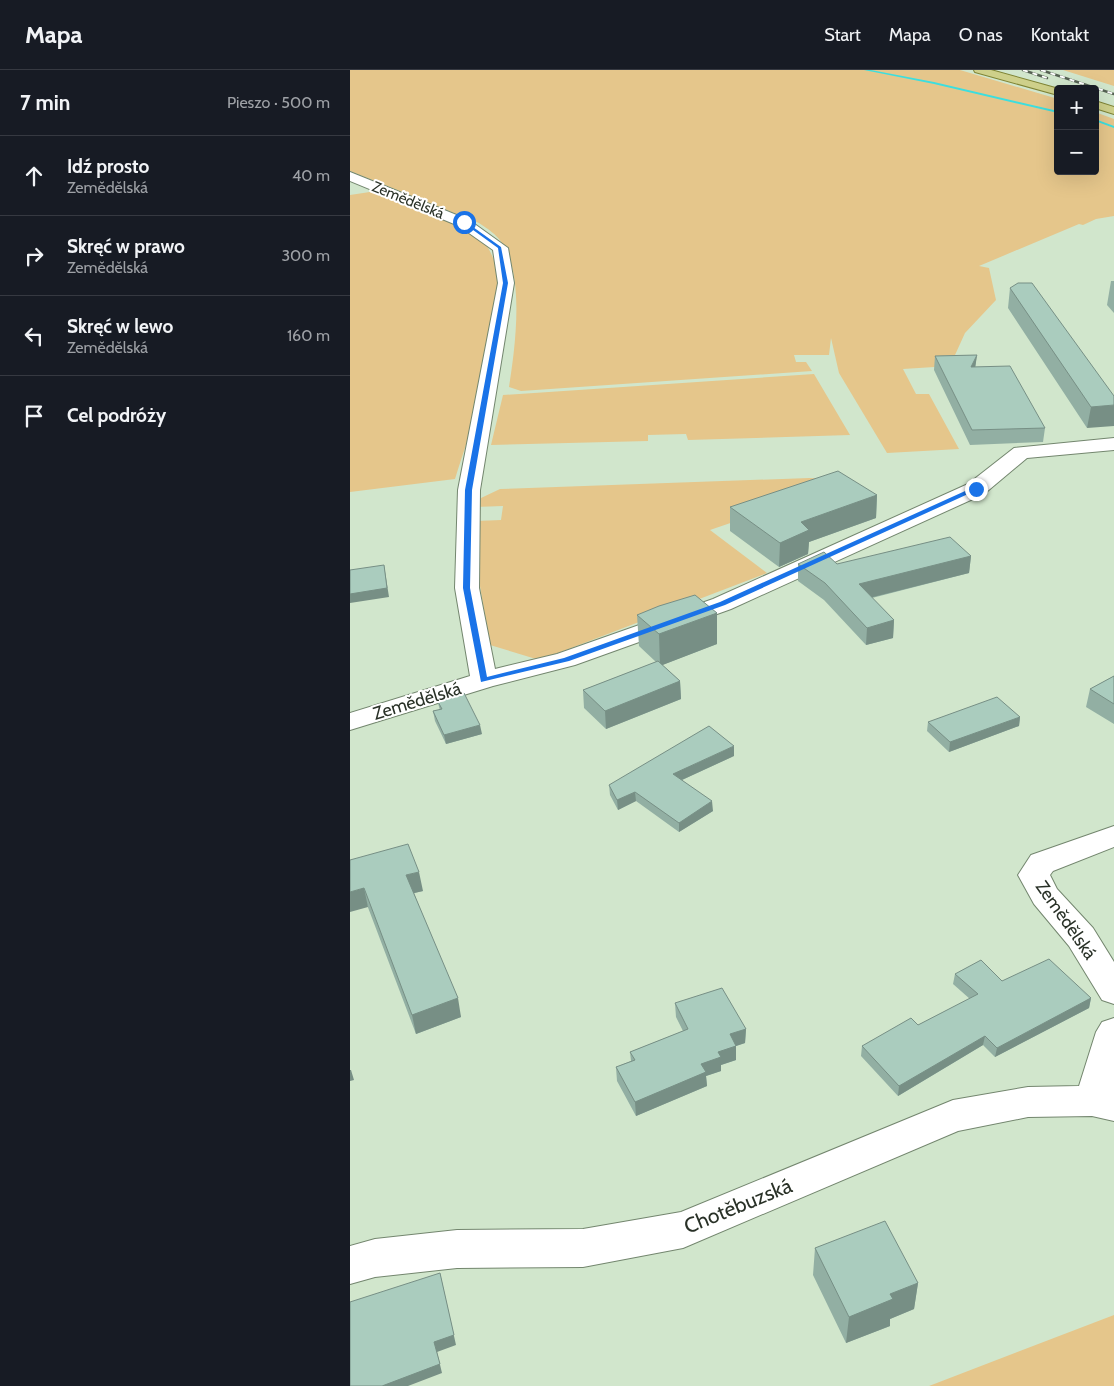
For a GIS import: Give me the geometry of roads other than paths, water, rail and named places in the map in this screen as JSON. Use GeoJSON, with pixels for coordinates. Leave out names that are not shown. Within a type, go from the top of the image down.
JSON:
{"type":"FeatureCollection","features":[{"type":"Feature","properties":{"kind":"main road"},"geometry":{"type":"LineString","coordinates":[[979,70],[1054,91]]}},
{"type":"Feature","properties":{"kind":"main road"},"geometry":{"type":"LineString","coordinates":[[1099,105],[1114,111]]}},
{"type":"Feature","properties":{"kind":"street","name":"Zemědělská"},"geometry":{"type":"LineString","coordinates":[[350,176],[464,222],[500,248],[506,283],[468,490],[467,588],[484,680]]}},
{"type":"Feature","properties":{"kind":"street","name":"Zemědělská"},"geometry":{"type":"LineString","coordinates":[[350,722],[484,680],[566,660],[722,604],[976,489],[1021,452],[1114,444]]}},
{"type":"Feature","properties":{"kind":"street","name":"Zemědělská"},"geometry":{"type":"LineString","coordinates":[[1114,836],[1042,863],[1034,875],[1045,896],[1080,937],[1114,991]]}},
{"type":"Feature","properties":{"kind":"street"},"geometry":{"type":"LineString","coordinates":[[1103,1103],[1114,1032]]}},
{"type":"Feature","properties":{"kind":"street","name":"Chotěbuzská"},"geometry":{"type":"LineString","coordinates":[[350,1265],[375,1258],[457,1250],[582,1248],[683,1230],[953,1116],[1028,1102],[1103,1103]]}},
{"type":"Feature","properties":{"kind":"waterway"},"geometry":{"type":"LineString","coordinates":[[866,70],[934,83],[1054,111]]}},
{"type":"Feature","properties":{"kind":"waterway"},"geometry":{"type":"LineString","coordinates":[[1099,121],[1114,127]]}},
{"type":"Feature","properties":{"kind":"railway"},"geometry":{"type":"LineString","coordinates":[[1023,70],[1047,78]]}},
{"type":"Feature","properties":{"kind":"railway"},"geometry":{"type":"LineString","coordinates":[[1041,70],[1114,94]]}}]}
